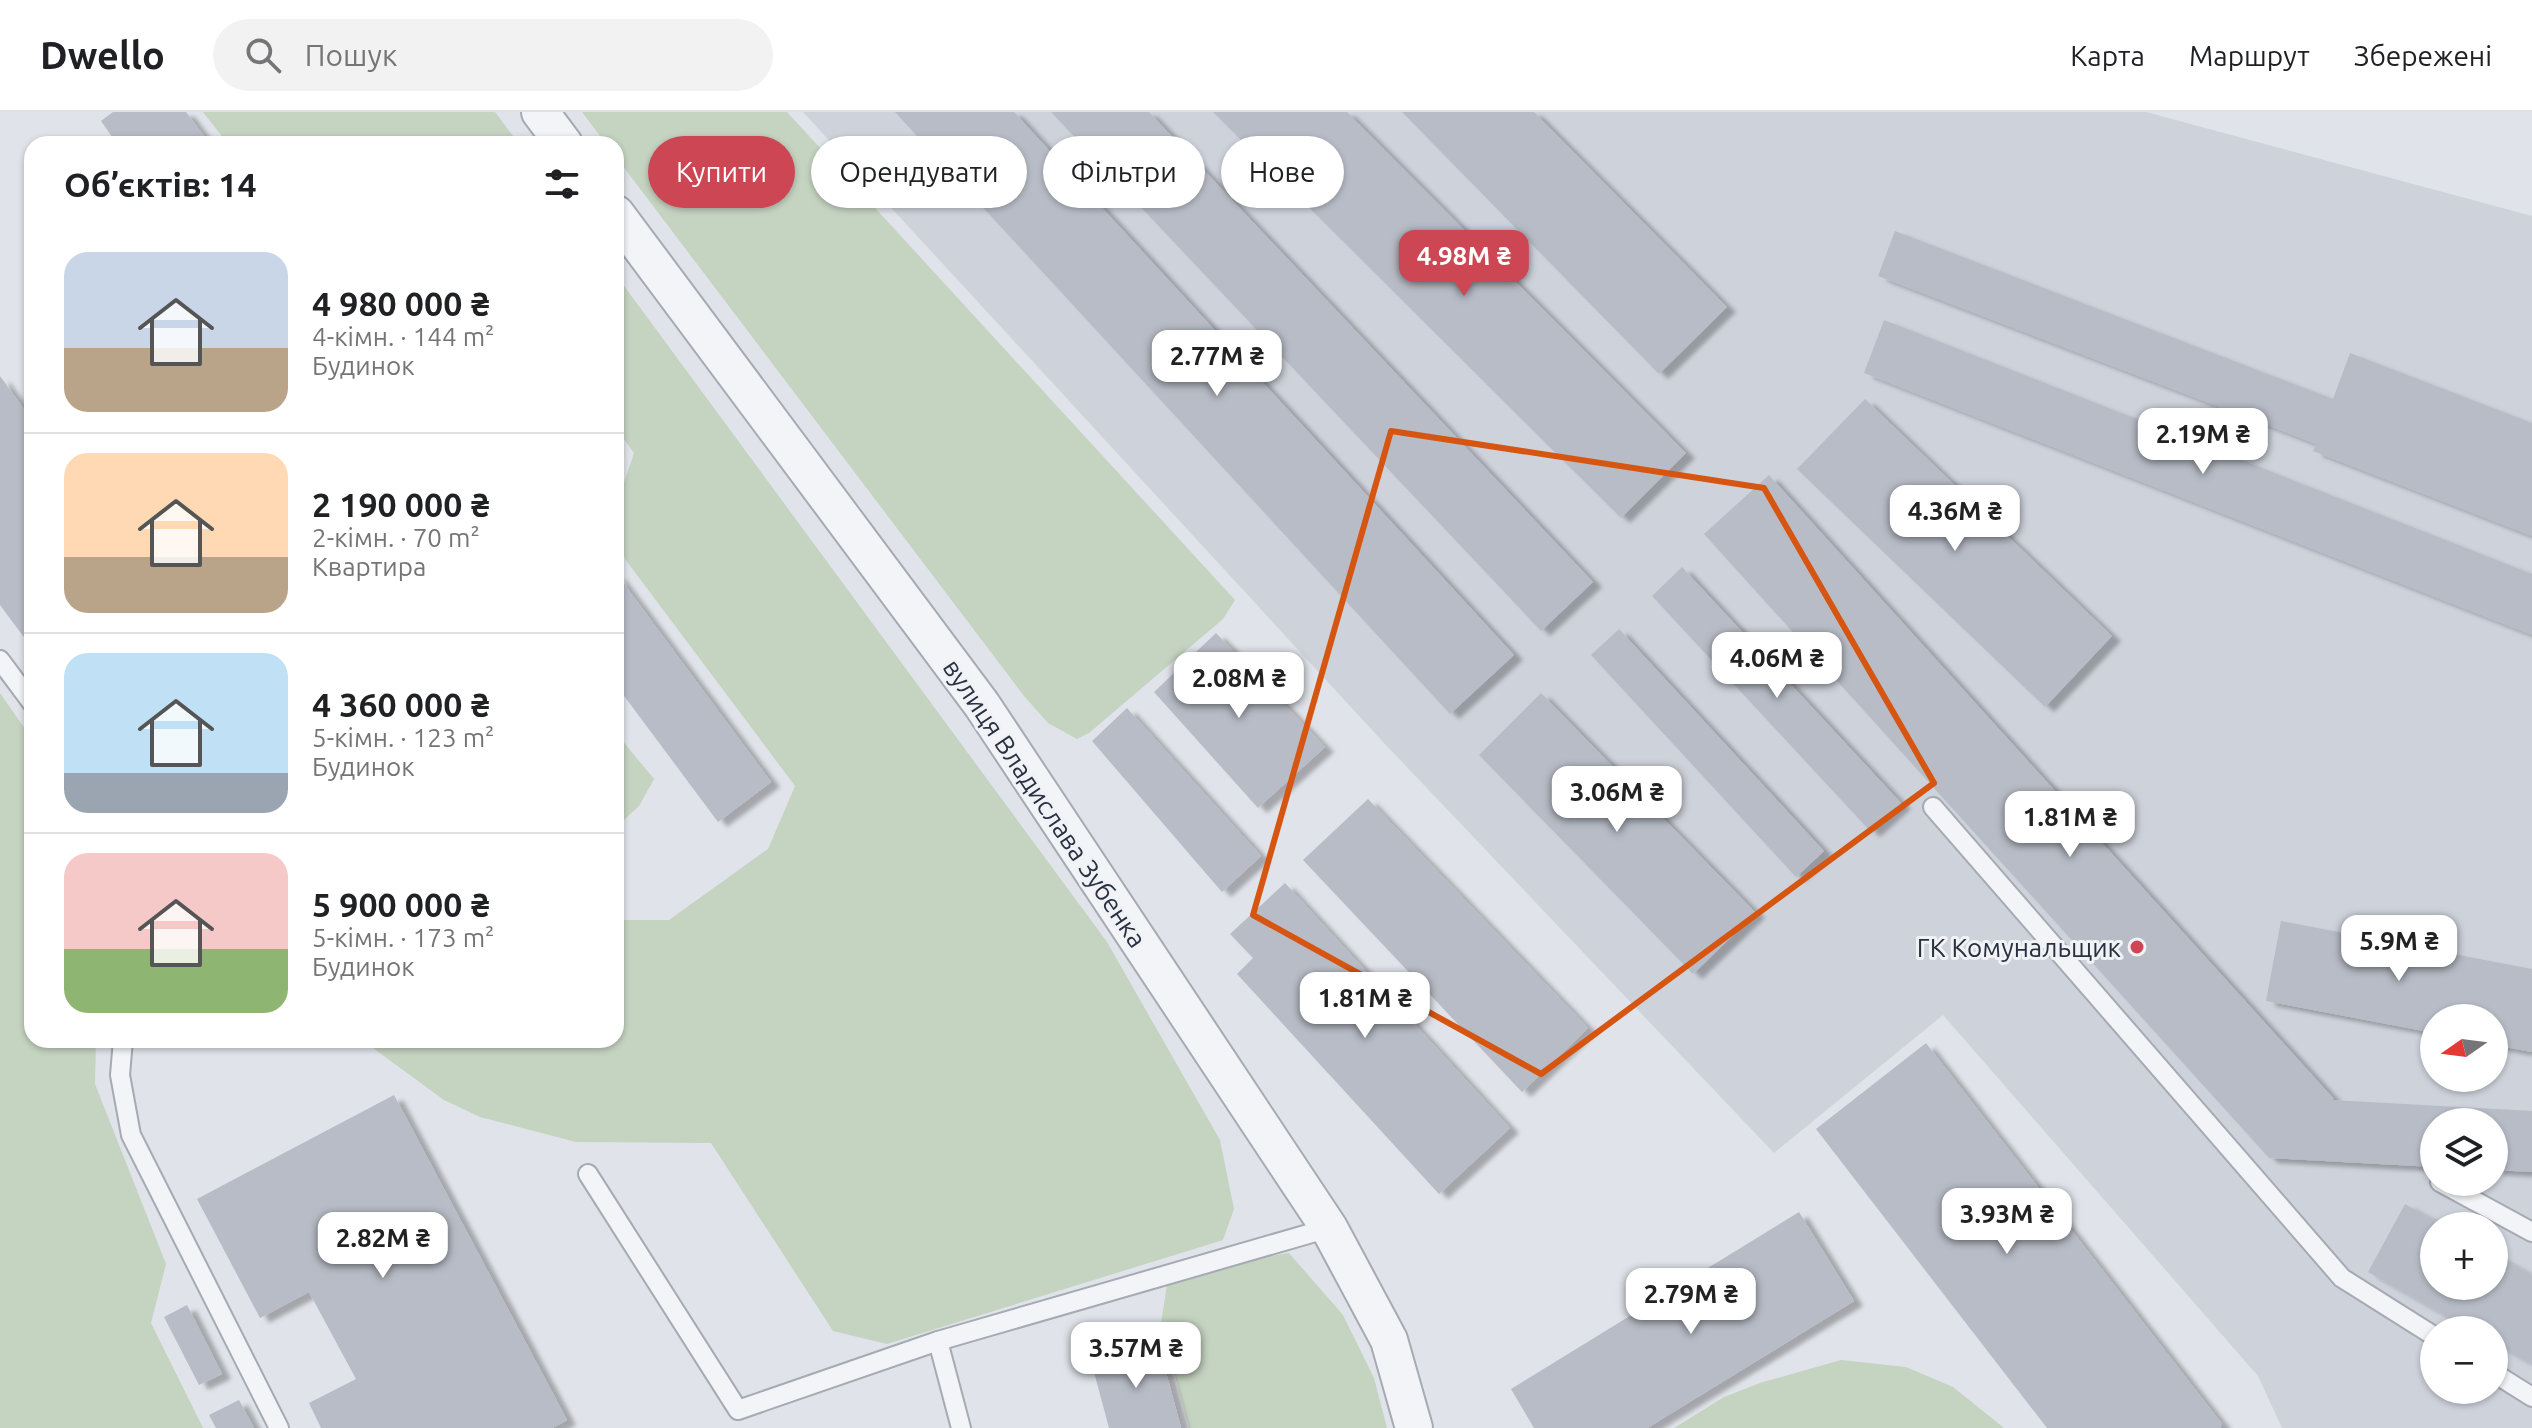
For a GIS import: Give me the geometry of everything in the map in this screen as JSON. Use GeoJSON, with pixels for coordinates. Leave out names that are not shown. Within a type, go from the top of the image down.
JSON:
{"type":"FeatureCollection","features":[{"type":"Feature","properties":{"kind":"street"},"geometry":{"type":"LineString","coordinates":[[540,112],[558,136]]}},
{"type":"Feature","properties":{"kind":"street","name":"вулиця Владислава Зубенка"},"geometry":{"type":"LineString","coordinates":[[624,225],[982,705],[1329,1228],[1389,1340],[1414,1428]]}},
{"type":"Feature","properties":{"kind":"lane"},"geometry":{"type":"LineString","coordinates":[[0,660],[24,692]]}},
{"type":"Feature","properties":{"kind":"lane"},"geometry":{"type":"LineString","coordinates":[[1933,807],[2342,1278],[2420,1327]]}},
{"type":"Feature","properties":{"kind":"lane"},"geometry":{"type":"LineString","coordinates":[[122,1048],[120,1075],[131,1135],[279,1428]]}},
{"type":"Feature","properties":{"kind":"lane"},"geometry":{"type":"LineString","coordinates":[[588,1174],[738,1410],[938,1341],[1329,1228]]}},
{"type":"Feature","properties":{"kind":"lane"},"geometry":{"type":"LineString","coordinates":[[2466,1196],[2532,1232]]}},
{"type":"Feature","properties":{"kind":"lane"},"geometry":{"type":"LineString","coordinates":[[938,1341],[961,1428]]}},
{"type":"Feature","properties":{"kind":"lane"},"geometry":{"type":"LineString","coordinates":[[2508,1382],[2532,1397]]}},
{"type":"Feature","properties":{"kind":"highlighted area"},"geometry":{"type":"Polygon","coordinates":[[[1391,431],[1764,488],[1934,783],[1541,1074],[1253,915],[1391,431]]]}},
{"type":"Feature","properties":{"kind":"shaded area"},"geometry":{"type":"Polygon","coordinates":[[[803,112],[2146,112],[2532,216],[2532,1428],[2282,1428],[2258,1376],[1943,1015],[1774,1153],[1384,743],[891,208],[1027,208],[1027,136],[825,136],[803,112]]]}},
{"type":"Feature","properties":{"kind":"green space"},"geometry":{"type":"Polygon","coordinates":[[[203,112],[495,112],[513,136],[222,136],[203,112]]]}},
{"type":"Feature","properties":{"kind":"green space"},"geometry":{"type":"Polygon","coordinates":[[[582,112],[787,112],[811,138],[811,208],[875,208],[1235,600],[1223,619],[1089,733],[1077,739],[1048,723],[1024,696],[655,208],[795,208],[795,136],[648,136],[648,199],[624,168],[624,136],[600,136],[582,112]]]}},
{"type":"Feature","properties":{"kind":"green space"},"geometry":{"type":"Polygon","coordinates":[[[624,286],[1107,942],[1220,1140],[1234,1209],[1223,1240],[887,1344],[833,1331],[711,1143],[576,1142],[480,1117],[444,1100],[373,1048],[624,1048],[624,920],[669,920],[768,849],[795,786],[625,559],[624,483],[634,453],[624,439],[624,286]]]}},
{"type":"Feature","properties":{"kind":"green space"},"geometry":{"type":"Polygon","coordinates":[[[0,693],[24,728],[24,1048],[96,1048],[95,1084],[166,1264],[151,1323],[203,1428],[0,1428],[0,693]]]}},
{"type":"Feature","properties":{"kind":"green space"},"geometry":{"type":"Polygon","coordinates":[[[624,743],[654,779],[639,806],[624,820],[624,743]]]}},
{"type":"Feature","properties":{"kind":"green space"},"geometry":{"type":"Polygon","coordinates":[[[1289,1253],[1343,1315],[1374,1378],[1387,1428],[1189,1428],[1161,1323],[1167,1285],[1223,1264],[1289,1253]]]}},
{"type":"Feature","properties":{"kind":"green space"},"geometry":{"type":"Polygon","coordinates":[[[1841,1360],[1906,1367],[1953,1387],[2004,1428],[1674,1428],[1724,1397],[1760,1383],[1841,1360]]]}},
{"type":"Feature","properties":{"kind":"building"},"geometry":{"type":"Polygon","coordinates":[[[113,112],[186,112],[204,136],[111,136],[101,121],[113,112]]]}},
{"type":"Feature","properties":{"kind":"building"},"geometry":{"type":"Polygon","coordinates":[[[895,112],[1014,112],[1043,143],[1043,208],[1102,208],[1514,655],[1450,714],[984,208],[1027,208],[1027,136],[917,136],[895,112]]]}},
{"type":"Feature","properties":{"kind":"building"},"geometry":{"type":"Polygon","coordinates":[[[1051,112],[1149,112],[1172,136],[1074,136],[1051,112]]]}},
{"type":"Feature","properties":{"kind":"building"},"geometry":{"type":"Polygon","coordinates":[[[1213,112],[1347,112],[1686,453],[1621,518],[1309,208],[1344,208],[1344,136],[1237,136],[1213,112]]]}},
{"type":"Feature","properties":{"kind":"building"},"geometry":{"type":"Polygon","coordinates":[[[1402,112],[1534,112],[1727,307],[1659,374],[1402,112]]]}},
{"type":"Feature","properties":{"kind":"building"},"geometry":{"type":"Polygon","coordinates":[[[1205,171],[1221,188],[1221,208],[1240,208],[1593,582],[1541,631],[1142,208],[1205,208],[1205,171]]]}},
{"type":"Feature","properties":{"kind":"building"},"geometry":{"type":"Polygon","coordinates":[[[1895,231],[2333,399],[2350,353],[2532,423],[2532,536],[2313,451],[2316,444],[1878,276],[1895,231]]]}},
{"type":"Feature","properties":{"kind":"building"},"geometry":{"type":"Polygon","coordinates":[[[1884,320],[2532,574],[2532,635],[1864,373],[1884,320]]]}},
{"type":"Feature","properties":{"kind":"building"},"geometry":{"type":"Polygon","coordinates":[[[0,376],[24,409],[24,637],[0,605],[0,376]]]}},
{"type":"Feature","properties":{"kind":"building"},"geometry":{"type":"Polygon","coordinates":[[[1865,399],[2112,636],[2045,707],[1797,469],[1865,399]]]}},
{"type":"Feature","properties":{"kind":"building","name":"ГК Комунальщик"},"geometry":{"type":"Polygon","coordinates":[[[1769,475],[2332,1100],[2477,1108],[2420,1108],[2420,1166],[2269,1158],[1704,534],[1769,475]]]}},
{"type":"Feature","properties":{"kind":"building"},"geometry":{"type":"Polygon","coordinates":[[[1682,567],[1902,804],[1871,832],[1652,596],[1682,567]]]}},
{"type":"Feature","properties":{"kind":"building"},"geometry":{"type":"Polygon","coordinates":[[[624,584],[771,782],[718,822],[624,696],[624,584]]]}},
{"type":"Feature","properties":{"kind":"building"},"geometry":{"type":"Polygon","coordinates":[[[1619,629],[1824,851],[1796,877],[1591,655],[1619,629]]]}},
{"type":"Feature","properties":{"kind":"building"},"geometry":{"type":"Polygon","coordinates":[[[1216,633],[1325,747],[1258,808],[1154,692],[1216,633]]]}},
{"type":"Feature","properties":{"kind":"building"},"geometry":{"type":"Polygon","coordinates":[[[1541,693],[1756,913],[1693,974],[1479,755],[1541,693]]]}},
{"type":"Feature","properties":{"kind":"building"},"geometry":{"type":"Polygon","coordinates":[[[1127,708],[1261,856],[1222,892],[1092,741],[1127,708]]]}},
{"type":"Feature","properties":{"kind":"building"},"geometry":{"type":"Polygon","coordinates":[[[1368,799],[1588,1028],[1522,1092],[1303,860],[1368,799]]]}},
{"type":"Feature","properties":{"kind":"building"},"geometry":{"type":"Polygon","coordinates":[[[1285,883],[1510,1128],[1439,1194],[1237,974],[1253,958],[1230,934],[1285,883]]]}},
{"type":"Feature","properties":{"kind":"building"},"geometry":{"type":"Polygon","coordinates":[[[2281,921],[2532,969],[2532,1052],[2508,1048],[2508,1004],[2420,1004],[2420,1030],[2266,1001],[2281,921]]]}},
{"type":"Feature","properties":{"kind":"building"},"geometry":{"type":"Polygon","coordinates":[[[1926,1043],[2222,1424],[2220,1428],[2047,1428],[1816,1129],[1926,1043]]]}},
{"type":"Feature","properties":{"kind":"building"},"geometry":{"type":"Polygon","coordinates":[[[394,1095],[567,1420],[552,1428],[321,1428],[309,1403],[356,1379],[309,1292],[260,1318],[197,1199],[394,1095]]]}},
{"type":"Feature","properties":{"kind":"building","name":"ГК Комунальщик"},"geometry":{"type":"Polygon","coordinates":[[[2508,1110],[2532,1111],[2532,1172],[2508,1171],[2508,1110]]]}},
{"type":"Feature","properties":{"kind":"building"},"geometry":{"type":"Polygon","coordinates":[[[2405,1204],[2420,1212],[2420,1300],[2508,1300],[2508,1262],[2532,1275],[2532,1364],[2508,1351],[2508,1316],[2446,1316],[2368,1272],[2405,1204]]]}},
{"type":"Feature","properties":{"kind":"building"},"geometry":{"type":"Polygon","coordinates":[[[1799,1212],[1854,1301],[1647,1428],[1534,1428],[1511,1389],[1799,1212]]]}},
{"type":"Feature","properties":{"kind":"building"},"geometry":{"type":"Polygon","coordinates":[[[187,1305],[222,1374],[199,1385],[164,1317],[187,1305]]]}},
{"type":"Feature","properties":{"kind":"building"},"geometry":{"type":"Polygon","coordinates":[[[1158,1343],[1181,1428],[1109,1428],[1091,1361],[1158,1343]]]}},
{"type":"Feature","properties":{"kind":"building"},"geometry":{"type":"Polygon","coordinates":[[[239,1400],[254,1428],[216,1428],[209,1415],[239,1400]]]}},
{"type":"Feature","properties":{"kind":"place","name":"ГК Комунальщик"},"geometry":{"type":"Point","coordinates":[2137,947]}}]}
